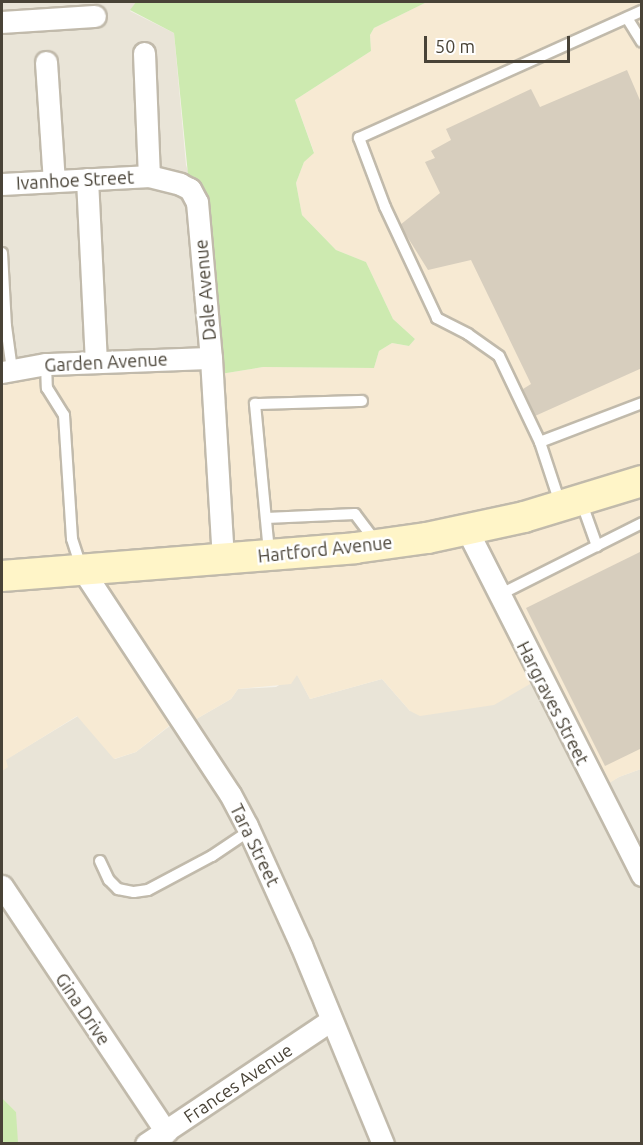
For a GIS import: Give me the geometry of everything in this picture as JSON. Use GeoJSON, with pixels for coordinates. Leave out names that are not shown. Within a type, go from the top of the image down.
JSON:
{"type":"FeatureCollection","features":[{"type":"Feature","properties":{"kind":"main road","name":"Hartford Avenue"},"geometry":{"type":"LineString","coordinates":[[2,576],[223,559],[378,544],[467,530],[571,503],[642,481]]}},
{"type":"Feature","properties":{"kind":"street"},"geometry":{"type":"LineString","coordinates":[[2,22],[95,16]]}},
{"type":"Feature","properties":{"kind":"street"},"geometry":{"type":"LineString","coordinates":[[144,53],[149,176]]}},
{"type":"Feature","properties":{"kind":"street"},"geometry":{"type":"LineString","coordinates":[[46,62],[54,181]]}},
{"type":"Feature","properties":{"kind":"street","name":"Ivanhoe Street"},"geometry":{"type":"LineString","coordinates":[[2,184],[149,176]]}},
{"type":"Feature","properties":{"kind":"street","name":"Dale Avenue"},"geometry":{"type":"LineString","coordinates":[[149,176],[190,189],[197,202],[211,358],[223,559]]}},
{"type":"Feature","properties":{"kind":"street"},"geometry":{"type":"LineString","coordinates":[[87,179],[96,361]]}},
{"type":"Feature","properties":{"kind":"street","name":"Garden Avenue"},"geometry":{"type":"LineString","coordinates":[[7,371],[46,363],[211,358]]}},
{"type":"Feature","properties":{"kind":"street","name":"Hargraves Street"},"geometry":{"type":"LineString","coordinates":[[467,530],[642,874]]}},
{"type":"Feature","properties":{"kind":"street","name":"Tara Street"},"geometry":{"type":"LineString","coordinates":[[82,569],[230,794],[293,926],[330,1021],[383,1143]]}},
{"type":"Feature","properties":{"kind":"street","name":"Gina Drive"},"geometry":{"type":"LineString","coordinates":[[2,886],[166,1132]]}},
{"type":"Feature","properties":{"kind":"street","name":"Frances Avenue"},"geometry":{"type":"LineString","coordinates":[[146,1143],[166,1132],[330,1021]]}},
{"type":"Feature","properties":{"kind":"lane"},"geometry":{"type":"LineString","coordinates":[[597,546],[571,503],[499,356],[468,334],[437,318],[385,207],[359,138],[642,11]]}},
{"type":"Feature","properties":{"kind":"lane"},"geometry":{"type":"LineString","coordinates":[[627,18],[642,42]]}},
{"type":"Feature","properties":{"kind":"lane"},"geometry":{"type":"LineString","coordinates":[[2,253],[7,371]]}},
{"type":"Feature","properties":{"kind":"lane"},"geometry":{"type":"LineString","coordinates":[[46,363],[47,388],[64,415],[72,539],[82,569]]}},
{"type":"Feature","properties":{"kind":"lane"},"geometry":{"type":"LineString","coordinates":[[269,555],[255,404],[362,401]]}},
{"type":"Feature","properties":{"kind":"lane"},"geometry":{"type":"LineString","coordinates":[[540,442],[642,403]]}},
{"type":"Feature","properties":{"kind":"lane"},"geometry":{"type":"LineString","coordinates":[[266,518],[355,514],[378,544]]}},
{"type":"Feature","properties":{"kind":"lane"},"geometry":{"type":"LineString","coordinates":[[499,595],[642,523]]}},
{"type":"Feature","properties":{"kind":"lane"},"geometry":{"type":"LineString","coordinates":[[100,861],[109,880],[118,889],[134,892],[148,890],[212,856],[249,831]]}},
{"type":"Feature","properties":{"kind":"shaded area"},"geometry":{"type":"Polygon","coordinates":[[[2,2],[136,2],[130,11],[174,33],[186,165],[191,180],[205,351],[2,363],[2,2]]]}},
{"type":"Feature","properties":{"kind":"shaded area"},"geometry":{"type":"Polygon","coordinates":[[[427,2],[641,2],[641,769],[619,777],[598,790],[537,680],[494,705],[420,716],[410,711],[382,679],[310,699],[297,675],[291,684],[238,689],[231,699],[186,725],[174,722],[136,752],[114,759],[77,716],[6,760],[8,767],[2,771],[2,363],[16,357],[193,357],[208,376],[263,367],[374,368],[379,351],[392,343],[409,346],[415,339],[393,319],[366,262],[336,250],[302,215],[296,183],[304,162],[314,152],[295,100],[371,51],[370,35],[374,28],[427,2]]]}},
{"type":"Feature","properties":{"kind":"shaded area"},"geometry":{"type":"Polygon","coordinates":[[[297,674],[310,699],[382,679],[410,711],[537,679],[598,789],[619,777],[641,769],[641,1143],[18,1143],[16,1141],[16,1112],[2,1098],[2,771],[7,767],[5,760],[78,716],[115,759],[136,752],[175,722],[186,725],[231,699],[238,689],[276,687],[297,674]]]}},
{"type":"Feature","properties":{"kind":"green space"},"geometry":{"type":"Polygon","coordinates":[[[136,2],[427,2],[374,28],[370,35],[371,51],[295,100],[314,153],[304,162],[296,183],[302,215],[336,250],[366,262],[393,319],[415,339],[409,346],[392,343],[379,351],[374,368],[263,367],[208,376],[174,33],[130,10],[136,2]]]}},
{"type":"Feature","properties":{"kind":"green space"},"geometry":{"type":"Polygon","coordinates":[[[2,1098],[16,1112],[18,1143],[2,1143],[2,1098]]]}},
{"type":"Feature","properties":{"kind":"building"},"geometry":{"type":"Polygon","coordinates":[[[627,70],[642,105],[642,368],[535,416],[523,389],[531,384],[471,260],[428,270],[400,225],[440,193],[425,162],[435,158],[431,151],[451,140],[446,129],[531,89],[540,107],[627,70]]]}},
{"type":"Feature","properties":{"kind":"building"},"geometry":{"type":"Polygon","coordinates":[[[642,551],[642,748],[605,766],[526,608],[642,551]]]}}]}
